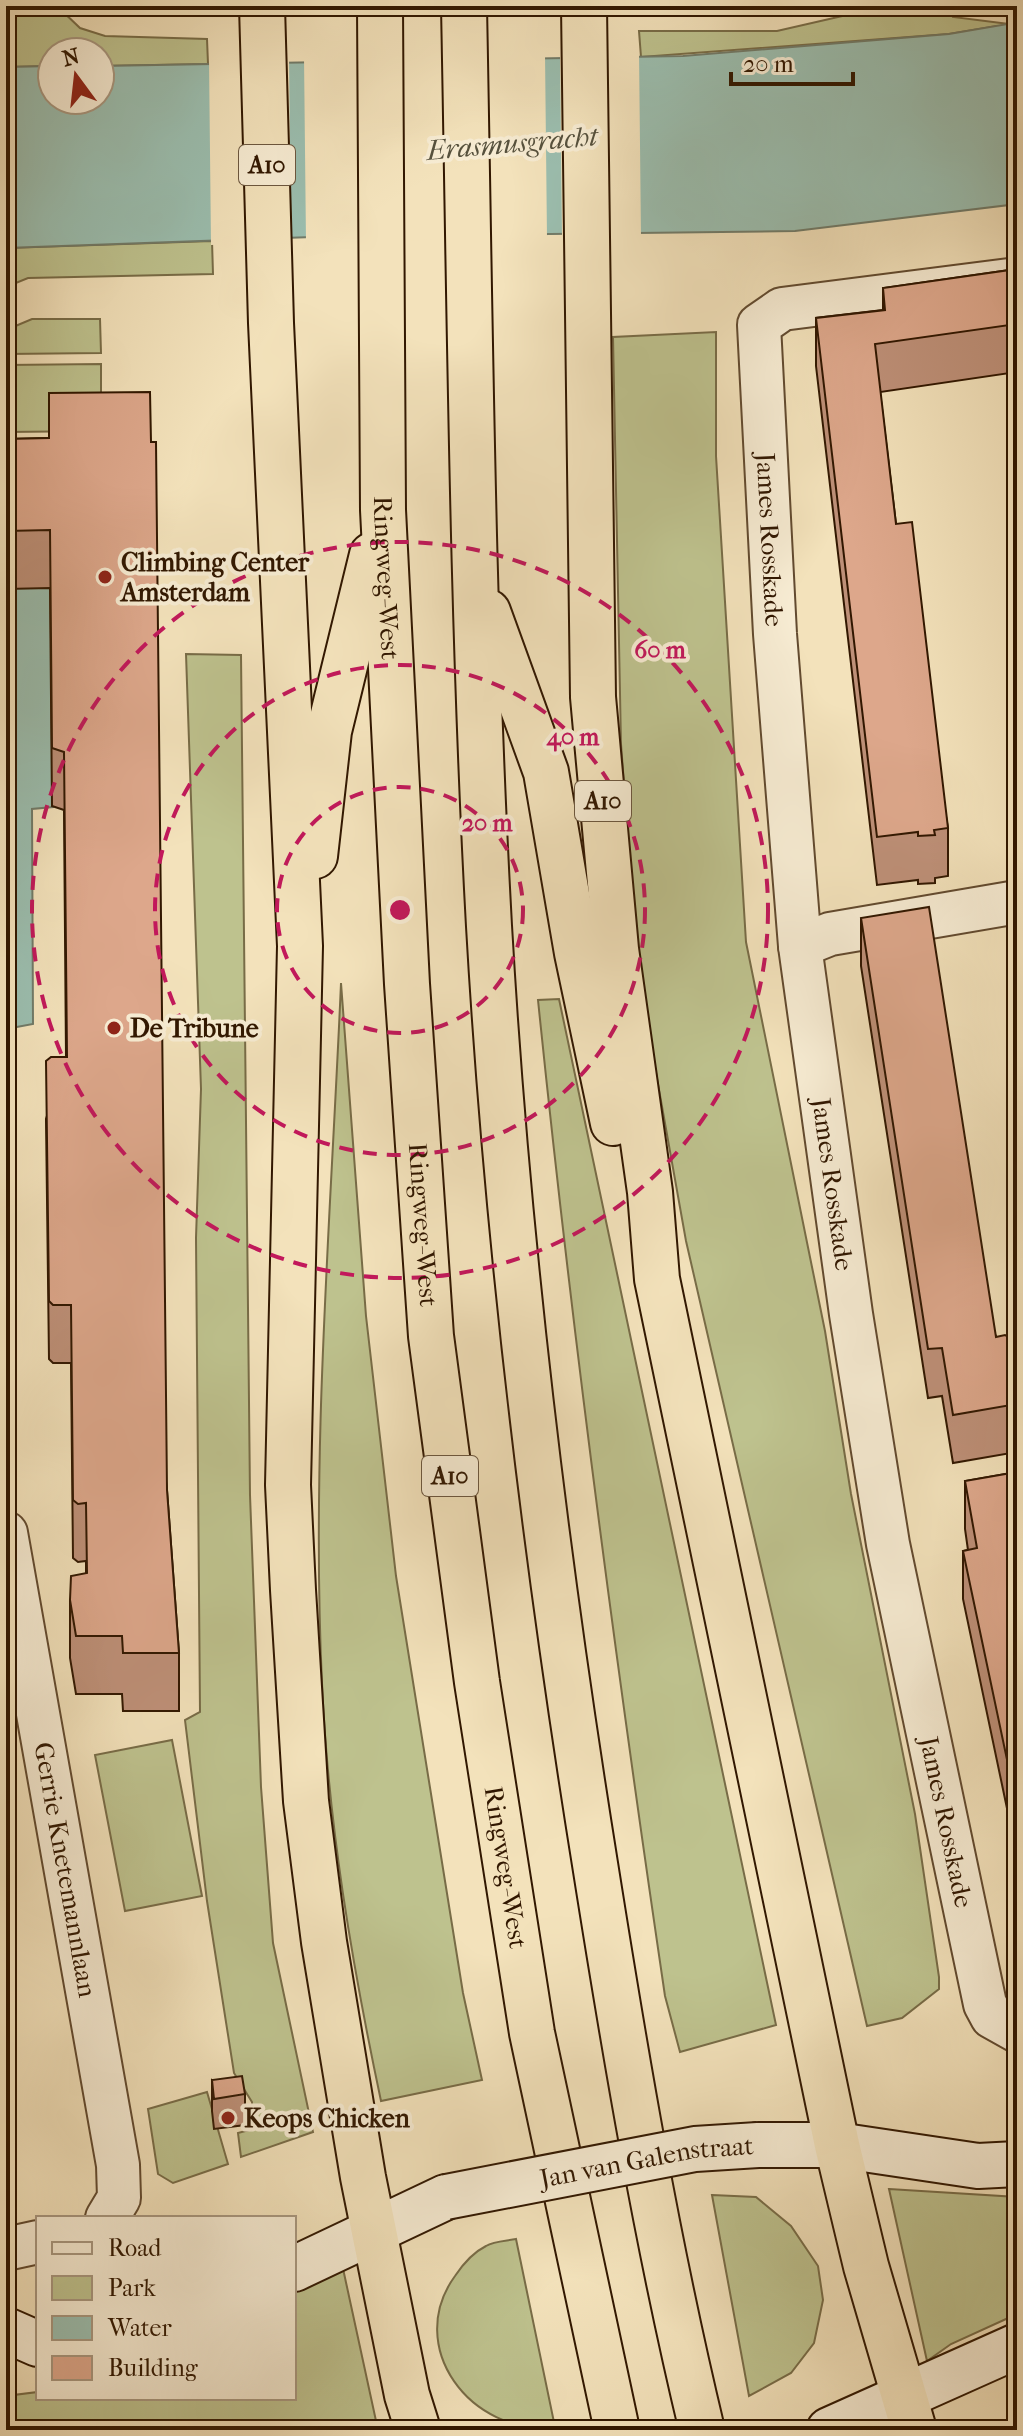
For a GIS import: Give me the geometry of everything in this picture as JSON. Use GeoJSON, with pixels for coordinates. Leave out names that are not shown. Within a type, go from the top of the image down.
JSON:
{"type":"FeatureCollection","features":[{"type":"Feature","properties":{"kind":"highway","name":"A10"},"geometry":{"type":"LineString","coordinates":[[262,6],[271,323],[300,946],[288,1485],[293,1590],[306,1801],[324,1942],[374,2232]]}},
{"type":"Feature","properties":{"kind":"highway","name":"Ringweg-West"},"geometry":{"type":"LineString","coordinates":[[380,6],[385,321],[383,510],[407,984],[431,1336],[477,1682],[532,2033],[617,2430]]}},
{"type":"Feature","properties":{"kind":"highway","name":"A10"},"geometry":{"type":"LineString","coordinates":[[464,6],[473,569],[490,944],[530,1399],[563,1668],[618,2007],[673,2312],[702,2430]]}},
{"type":"Feature","properties":{"kind":"highway","name":"A10"},"geometry":{"type":"LineString","coordinates":[[584,6],[593,697],[616,949],[650,1192],[657,1279]]}},
{"type":"Feature","properties":{"kind":"highway","name":"A10"},"geometry":{"type":"LineString","coordinates":[[300,946],[323,809],[329,731],[383,510]]}},
{"type":"Feature","properties":{"kind":"highway","name":"A10"},"geometry":{"type":"LineString","coordinates":[[473,569],[546,772],[577,953],[629,1196],[657,1279],[837,2145]]}},
{"type":"Feature","properties":{"kind":"highway"},"geometry":{"type":"LineString","coordinates":[[837,2145],[866,2266],[910,2414]]}},
{"type":"Feature","properties":{"kind":"highway"},"geometry":{"type":"LineString","coordinates":[[374,2232],[407,2395],[418,2430]]}},
{"type":"Feature","properties":{"kind":"main road","name":"Jan van Galenstraat"},"geometry":{"type":"LineString","coordinates":[[296,2268],[446,2197],[680,2151],[758,2145],[837,2145],[998,2165]]}},
{"type":"Feature","properties":{"kind":"main road"},"geometry":{"type":"LineString","coordinates":[[6,2330],[36,2343]]}},
{"type":"Feature","properties":{"kind":"main road"},"geometry":{"type":"LineString","coordinates":[[829,2430],[910,2414],[1017,2346]]}},
{"type":"Feature","properties":{"kind":"main road"},"geometry":{"type":"LineString","coordinates":[[6,2365],[36,2360]]}},
{"type":"Feature","properties":{"kind":"street","name":"James Rosskade"},"geometry":{"type":"LineString","coordinates":[[1009,2028],[985,2004],[888,1544],[851,1314],[800,946],[775,634],[759,325],[782,309],[1017,279]]}},
{"type":"Feature","properties":{"kind":"street"},"geometry":{"type":"LineString","coordinates":[[800,946],[830,934],[1017,902]]}},
{"type":"Feature","properties":{"kind":"street","name":"Gerrie Knetemannlaan"},"geometry":{"type":"LineString","coordinates":[[6,1533],[12,1594],[118,2165],[120,2184],[111,2213]]}},
{"type":"Feature","properties":{"kind":"street"},"geometry":{"type":"LineString","coordinates":[[6,2249],[36,2242]]}},
{"type":"Feature","properties":{"kind":"green space"},"geometry":{"type":"Polygon","coordinates":[[[886,6],[954,6],[953,17],[1009,24],[949,34],[641,57],[639,31],[777,31],[886,6]]]}},
{"type":"Feature","properties":{"kind":"green space"},"geometry":{"type":"Polygon","coordinates":[[[58,7],[80,28],[105,36],[36,36],[36,66],[6,67],[6,8],[58,7]]]}},
{"type":"Feature","properties":{"kind":"green space"},"geometry":{"type":"Polygon","coordinates":[[[116,36],[207,39],[208,64],[116,66],[116,36]]]}},
{"type":"Feature","properties":{"kind":"green space"},"geometry":{"type":"Polygon","coordinates":[[[212,241],[213,274],[28,278],[6,287],[6,248],[212,241]]]}},
{"type":"Feature","properties":{"kind":"green space"},"geometry":{"type":"Polygon","coordinates":[[[32,319],[100,319],[101,353],[6,354],[6,330],[32,319]]]}},
{"type":"Feature","properties":{"kind":"green space"},"geometry":{"type":"Polygon","coordinates":[[[716,332],[716,456],[746,942],[825,1331],[851,1494],[915,1814],[939,1977],[939,1989],[902,2018],[867,2026],[686,1241],[638,972],[621,744],[613,337],[716,332]]]}},
{"type":"Feature","properties":{"kind":"green space"},"geometry":{"type":"Polygon","coordinates":[[[101,364],[101,431],[6,432],[6,365],[101,364]]]}},
{"type":"Feature","properties":{"kind":"green space"},"geometry":{"type":"Polygon","coordinates":[[[186,654],[241,655],[250,1495],[261,1787],[273,1943],[313,2132],[241,2157],[238,2133],[253,2129],[252,2102],[234,2073],[207,1901],[185,1720],[200,1712],[196,1238],[201,1089],[186,654]]]}},
{"type":"Feature","properties":{"kind":"green space"},"geometry":{"type":"Polygon","coordinates":[[[341,983],[366,1316],[396,1576],[463,1993],[482,2080],[381,2101],[343,1893],[330,1788],[322,1683],[319,1596],[321,1421],[341,983]]]}},
{"type":"Feature","properties":{"kind":"green space"},"geometry":{"type":"Polygon","coordinates":[[[559,999],[776,2025],[680,2052],[665,1996],[647,1872],[565,1249],[538,1000],[559,999]]]}},
{"type":"Feature","properties":{"kind":"green space"},"geometry":{"type":"Polygon","coordinates":[[[172,1740],[202,1896],[125,1911],[95,1755],[172,1740]]]}},
{"type":"Feature","properties":{"kind":"green space"},"geometry":{"type":"Polygon","coordinates":[[[207,2092],[228,2164],[173,2183],[158,2174],[148,2109],[207,2092]]]}},
{"type":"Feature","properties":{"kind":"green space"},"geometry":{"type":"Polygon","coordinates":[[[889,2189],[1017,2197],[1017,2314],[951,2344],[927,2361],[889,2189]]]}},
{"type":"Feature","properties":{"kind":"green space"},"geometry":{"type":"Polygon","coordinates":[[[712,2195],[756,2197],[791,2226],[818,2266],[823,2300],[814,2343],[791,2373],[749,2396],[712,2195]]]}},
{"type":"Feature","properties":{"kind":"green space"},"geometry":{"type":"Polygon","coordinates":[[[516,2239],[555,2427],[524,2426],[496,2417],[473,2402],[454,2381],[442,2357],[437,2330],[441,2303],[455,2276],[468,2259],[481,2249],[493,2243],[516,2239]]]}},
{"type":"Feature","properties":{"kind":"green space"},"geometry":{"type":"Polygon","coordinates":[[[342,2264],[378,2430],[6,2430],[6,2396],[36,2392],[36,2400],[296,2400],[296,2287],[342,2264]]]}},
{"type":"Feature","properties":{"kind":"water","name":"Erasmusgracht"},"geometry":{"type":"Polygon","coordinates":[[[1008,6],[1017,6],[1017,204],[795,231],[313,237],[6,248],[6,67],[36,66],[36,116],[116,116],[116,66],[683,56],[949,34],[1008,24],[1008,6]]]}},
{"type":"Feature","properties":{"kind":"water"},"geometry":{"type":"Polygon","coordinates":[[[58,469],[53,807],[32,809],[33,1024],[6,1029],[6,470],[58,469]]]}},
{"type":"Feature","properties":{"kind":"pier"},"geometry":{"type":"Polygon","coordinates":[[[639,52],[641,237],[562,237],[560,53],[639,52]]]}},
{"type":"Feature","properties":{"kind":"pier"},"geometry":{"type":"Polygon","coordinates":[[[545,54],[547,238],[306,242],[304,57],[545,54]]]}},
{"type":"Feature","properties":{"kind":"pier"},"geometry":{"type":"Polygon","coordinates":[[[289,58],[291,242],[211,245],[209,60],[289,58]]]}},
{"type":"Feature","properties":{"kind":"building"},"geometry":{"type":"Polygon","coordinates":[[[1017,269],[1017,324],[875,344],[896,524],[912,522],[948,828],[934,830],[935,835],[918,836],[918,832],[877,837],[816,318],[885,310],[883,288],[1017,269]]]}},
{"type":"Feature","properties":{"kind":"building","name":"De Tribune"},"geometry":{"type":"Polygon","coordinates":[[[150,392],[151,442],[156,442],[167,1490],[179,1653],[123,1653],[122,1636],[76,1636],[70,1600],[71,1576],[87,1573],[86,1503],[78,1504],[73,1500],[71,1305],[53,1305],[49,1301],[46,1061],[51,1057],[67,1057],[64,752],[52,748],[50,530],[6,531],[6,439],[49,438],[49,393],[150,392]]]}},
{"type":"Feature","properties":{"kind":"building"},"geometry":{"type":"Polygon","coordinates":[[[929,907],[996,1337],[1005,1335],[1011,1339],[1017,1376],[1017,1404],[953,1415],[942,1348],[928,1349],[861,918],[929,907]]]}},
{"type":"Feature","properties":{"kind":"building"},"geometry":{"type":"Polygon","coordinates":[[[1017,1472],[1017,1807],[963,1551],[977,1548],[965,1481],[1017,1472]]]}},
{"type":"Feature","properties":{"kind":"building"},"geometry":{"type":"Polygon","coordinates":[[[242,2076],[245,2094],[214,2099],[212,2080],[242,2076]]]}},
{"type":"Feature","properties":{"kind":"place","name":"Climbing Center Amsterdam"},"geometry":{"type":"Point","coordinates":[105,577]}},
{"type":"Feature","properties":{"kind":"place","name":"De Tribune"},"geometry":{"type":"Point","coordinates":[114,1028]}},
{"type":"Feature","properties":{"kind":"place","name":"Keops Chicken"},"geometry":{"type":"Point","coordinates":[228,2118]}}]}
